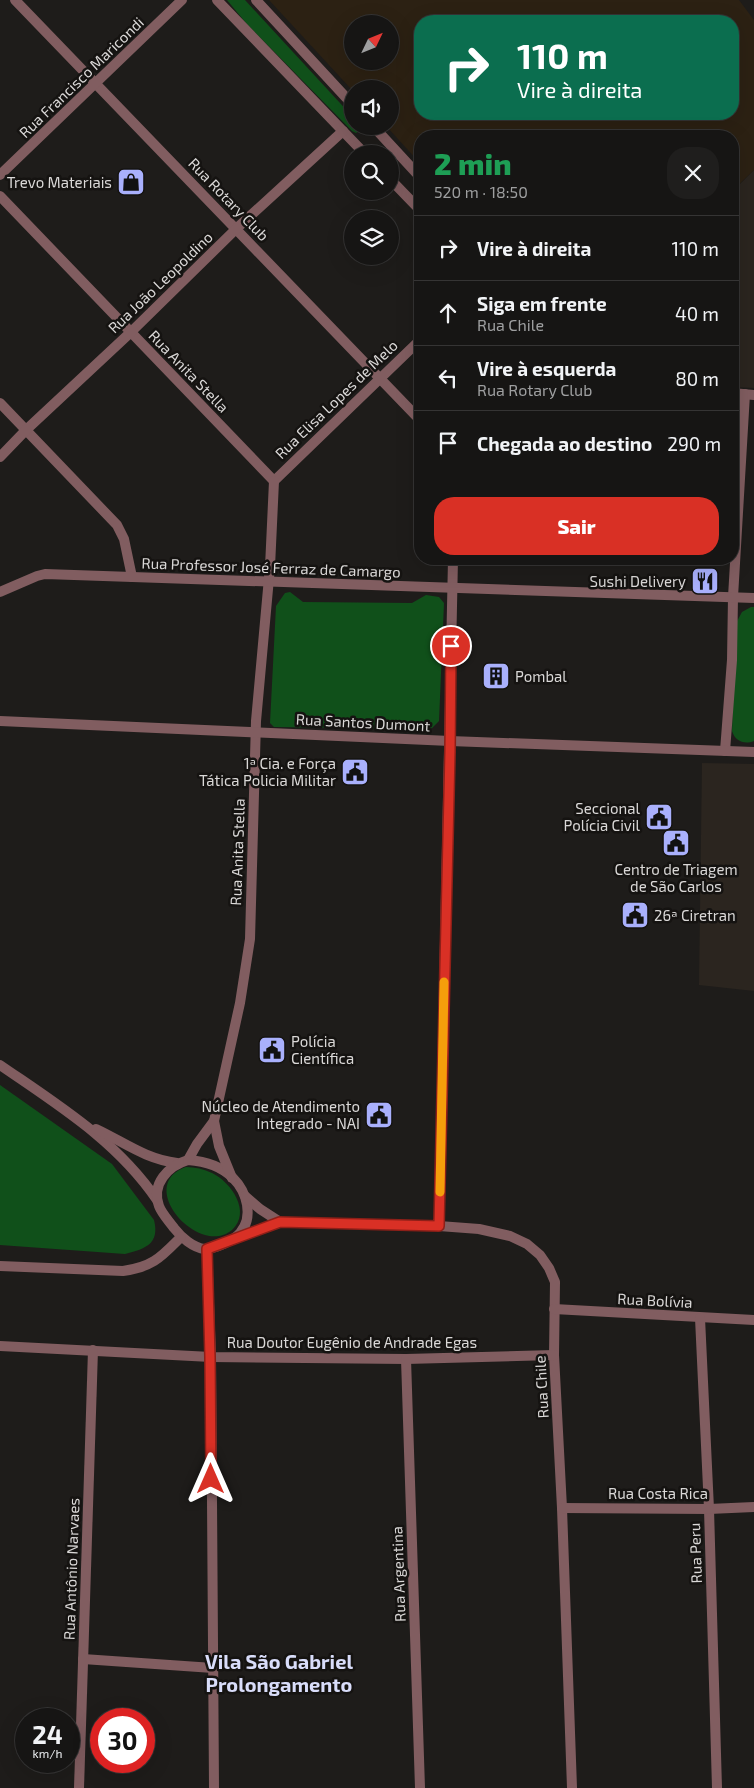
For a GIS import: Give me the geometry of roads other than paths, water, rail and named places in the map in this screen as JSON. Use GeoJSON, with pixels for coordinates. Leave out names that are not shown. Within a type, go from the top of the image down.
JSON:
{"type":"FeatureCollection","features":[{"type":"Feature","properties":{"kind":"street","name":"Rua Rotary Club"},"geometry":{"type":"LineString","coordinates":[[16,0],[414,414]]}},
{"type":"Feature","properties":{"kind":"street","name":"Rua Francisco Maricondi"},"geometry":{"type":"LineString","coordinates":[[0,175],[182,0]]}},
{"type":"Feature","properties":{"kind":"street"},"geometry":{"type":"LineString","coordinates":[[218,0],[357,145]]}},
{"type":"Feature","properties":{"kind":"street"},"geometry":{"type":"LineString","coordinates":[[256,0],[344,95]]}},
{"type":"Feature","properties":{"kind":"street","name":"Rua João Leopoldino"},"geometry":{"type":"LineString","coordinates":[[0,457],[237,228],[343,131]]}},
{"type":"Feature","properties":{"kind":"street"},"geometry":{"type":"LineString","coordinates":[[381,135],[414,171]]}},
{"type":"Feature","properties":{"kind":"street"},"geometry":{"type":"LineString","coordinates":[[399,188],[414,204]]}},
{"type":"Feature","properties":{"kind":"street","name":"Rua Anita Stella"},"geometry":{"type":"LineString","coordinates":[[0,196],[274,481],[269,581],[255,732],[250,939],[240,1003],[214,1121]]}},
{"type":"Feature","properties":{"kind":"street","name":"Rua Elisa Lopes de Melo"},"geometry":{"type":"LineString","coordinates":[[274,481],[414,346]]}},
{"type":"Feature","properties":{"kind":"street"},"geometry":{"type":"LineString","coordinates":[[739,521],[749,395]]}},
{"type":"Feature","properties":{"kind":"street"},"geometry":{"type":"LineString","coordinates":[[0,403],[117,525],[124,539],[132,577]]}},
{"type":"Feature","properties":{"kind":"street"},"geometry":{"type":"LineString","coordinates":[[439,1226],[453,565]]}},
{"type":"Feature","properties":{"kind":"street"},"geometry":{"type":"LineString","coordinates":[[725,751],[732,660],[736,565]]}},
{"type":"Feature","properties":{"kind":"street","name":"Rua Professor José Ferraz de Camargo"},"geometry":{"type":"LineString","coordinates":[[0,592],[45,574],[754,598]]}},
{"type":"Feature","properties":{"kind":"street","name":"Rua Santos Dumont"},"geometry":{"type":"LineString","coordinates":[[0,721],[754,752]]}},
{"type":"Feature","properties":{"kind":"street"},"geometry":{"type":"LineString","coordinates":[[0,1065],[86,1124],[137,1173],[181,1237],[200,1248],[207,1249],[280,1222]]}},
{"type":"Feature","properties":{"kind":"street"},"geometry":{"type":"LineString","coordinates":[[188,1160],[214,1121]]}},
{"type":"Feature","properties":{"kind":"street"},"geometry":{"type":"LineString","coordinates":[[214,1121],[219,1146],[232,1178],[244,1195],[248,1205],[245,1225],[233,1239]]}},
{"type":"Feature","properties":{"kind":"street"},"geometry":{"type":"LineString","coordinates":[[86,1124],[112,1136],[141,1154],[160,1161],[177,1163],[188,1160],[201,1161],[215,1166],[232,1178]]}},
{"type":"Feature","properties":{"kind":"street"},"geometry":{"type":"LineString","coordinates":[[158,1201],[161,1179],[177,1163]]}},
{"type":"Feature","properties":{"kind":"street"},"geometry":{"type":"LineString","coordinates":[[244,1195],[260,1209],[280,1222]]}},
{"type":"Feature","properties":{"kind":"street","name":"Rua Chile"},"geometry":{"type":"LineString","coordinates":[[280,1222],[439,1226],[479,1229],[510,1236],[527,1244],[540,1255],[549,1268],[555,1282],[554,1355],[562,1508],[572,1788]]}},
{"type":"Feature","properties":{"kind":"street"},"geometry":{"type":"LineString","coordinates":[[0,1266],[123,1271],[140,1269],[154,1262],[181,1237]]}},
{"type":"Feature","properties":{"kind":"street"},"geometry":{"type":"LineString","coordinates":[[207,1249],[210,1357],[214,1788]]}},
{"type":"Feature","properties":{"kind":"street","name":"Rua Bolívia"},"geometry":{"type":"LineString","coordinates":[[554,1309],[754,1320]]}},
{"type":"Feature","properties":{"kind":"street","name":"Rua Peru"},"geometry":{"type":"LineString","coordinates":[[700,1318],[709,1509],[717,1788]]}},
{"type":"Feature","properties":{"kind":"street","name":"Rua Doutor Eugênio de Andrade Egas"},"geometry":{"type":"LineString","coordinates":[[0,1346],[210,1357],[406,1359],[554,1355]]}},
{"type":"Feature","properties":{"kind":"street","name":"Rua Antônio Narvaes"},"geometry":{"type":"LineString","coordinates":[[79,1788],[93,1350]]}},
{"type":"Feature","properties":{"kind":"street","name":"Rua Argentina"},"geometry":{"type":"LineString","coordinates":[[406,1359],[420,1788]]}},
{"type":"Feature","properties":{"kind":"street","name":"Rua Costa Rica"},"geometry":{"type":"LineString","coordinates":[[562,1508],[709,1509],[754,1507]]}},
{"type":"Feature","properties":{"kind":"street"},"geometry":{"type":"LineString","coordinates":[[83,1658],[212,1668]]}},
{"type":"Feature","properties":{"kind":"place","name":"Trevo Materiais"},"geometry":{"type":"Point","coordinates":[131,182]}},
{"type":"Feature","properties":{"kind":"place","name":"Sushi Delivery"},"geometry":{"type":"Point","coordinates":[705,581]}},
{"type":"Feature","properties":{"kind":"place","name":"Pombal"},"geometry":{"type":"Point","coordinates":[496,676]}},
{"type":"Feature","properties":{"kind":"place","name":"1ª Cia. e Força Tática Policia Militar"},"geometry":{"type":"Point","coordinates":[355,772]}},
{"type":"Feature","properties":{"kind":"place","name":"Seccional Polícia Civil"},"geometry":{"type":"Point","coordinates":[659,817]}},
{"type":"Feature","properties":{"kind":"place","name":"Centro de Triagem de São Carlos"},"geometry":{"type":"Point","coordinates":[676,843]}},
{"type":"Feature","properties":{"kind":"place","name":"26ª Ciretran"},"geometry":{"type":"Point","coordinates":[635,915]}},
{"type":"Feature","properties":{"kind":"place","name":"Polícia Científica"},"geometry":{"type":"Point","coordinates":[272,1050]}},
{"type":"Feature","properties":{"kind":"place","name":"Núcleo de Atendimento Integrado - NAI"},"geometry":{"type":"Point","coordinates":[379,1115]}},
{"type":"Feature","properties":{"kind":"district","name":"Vila São Gabriel Prolongamento"},"geometry":{"type":"Point","coordinates":[279,1672]}}]}
